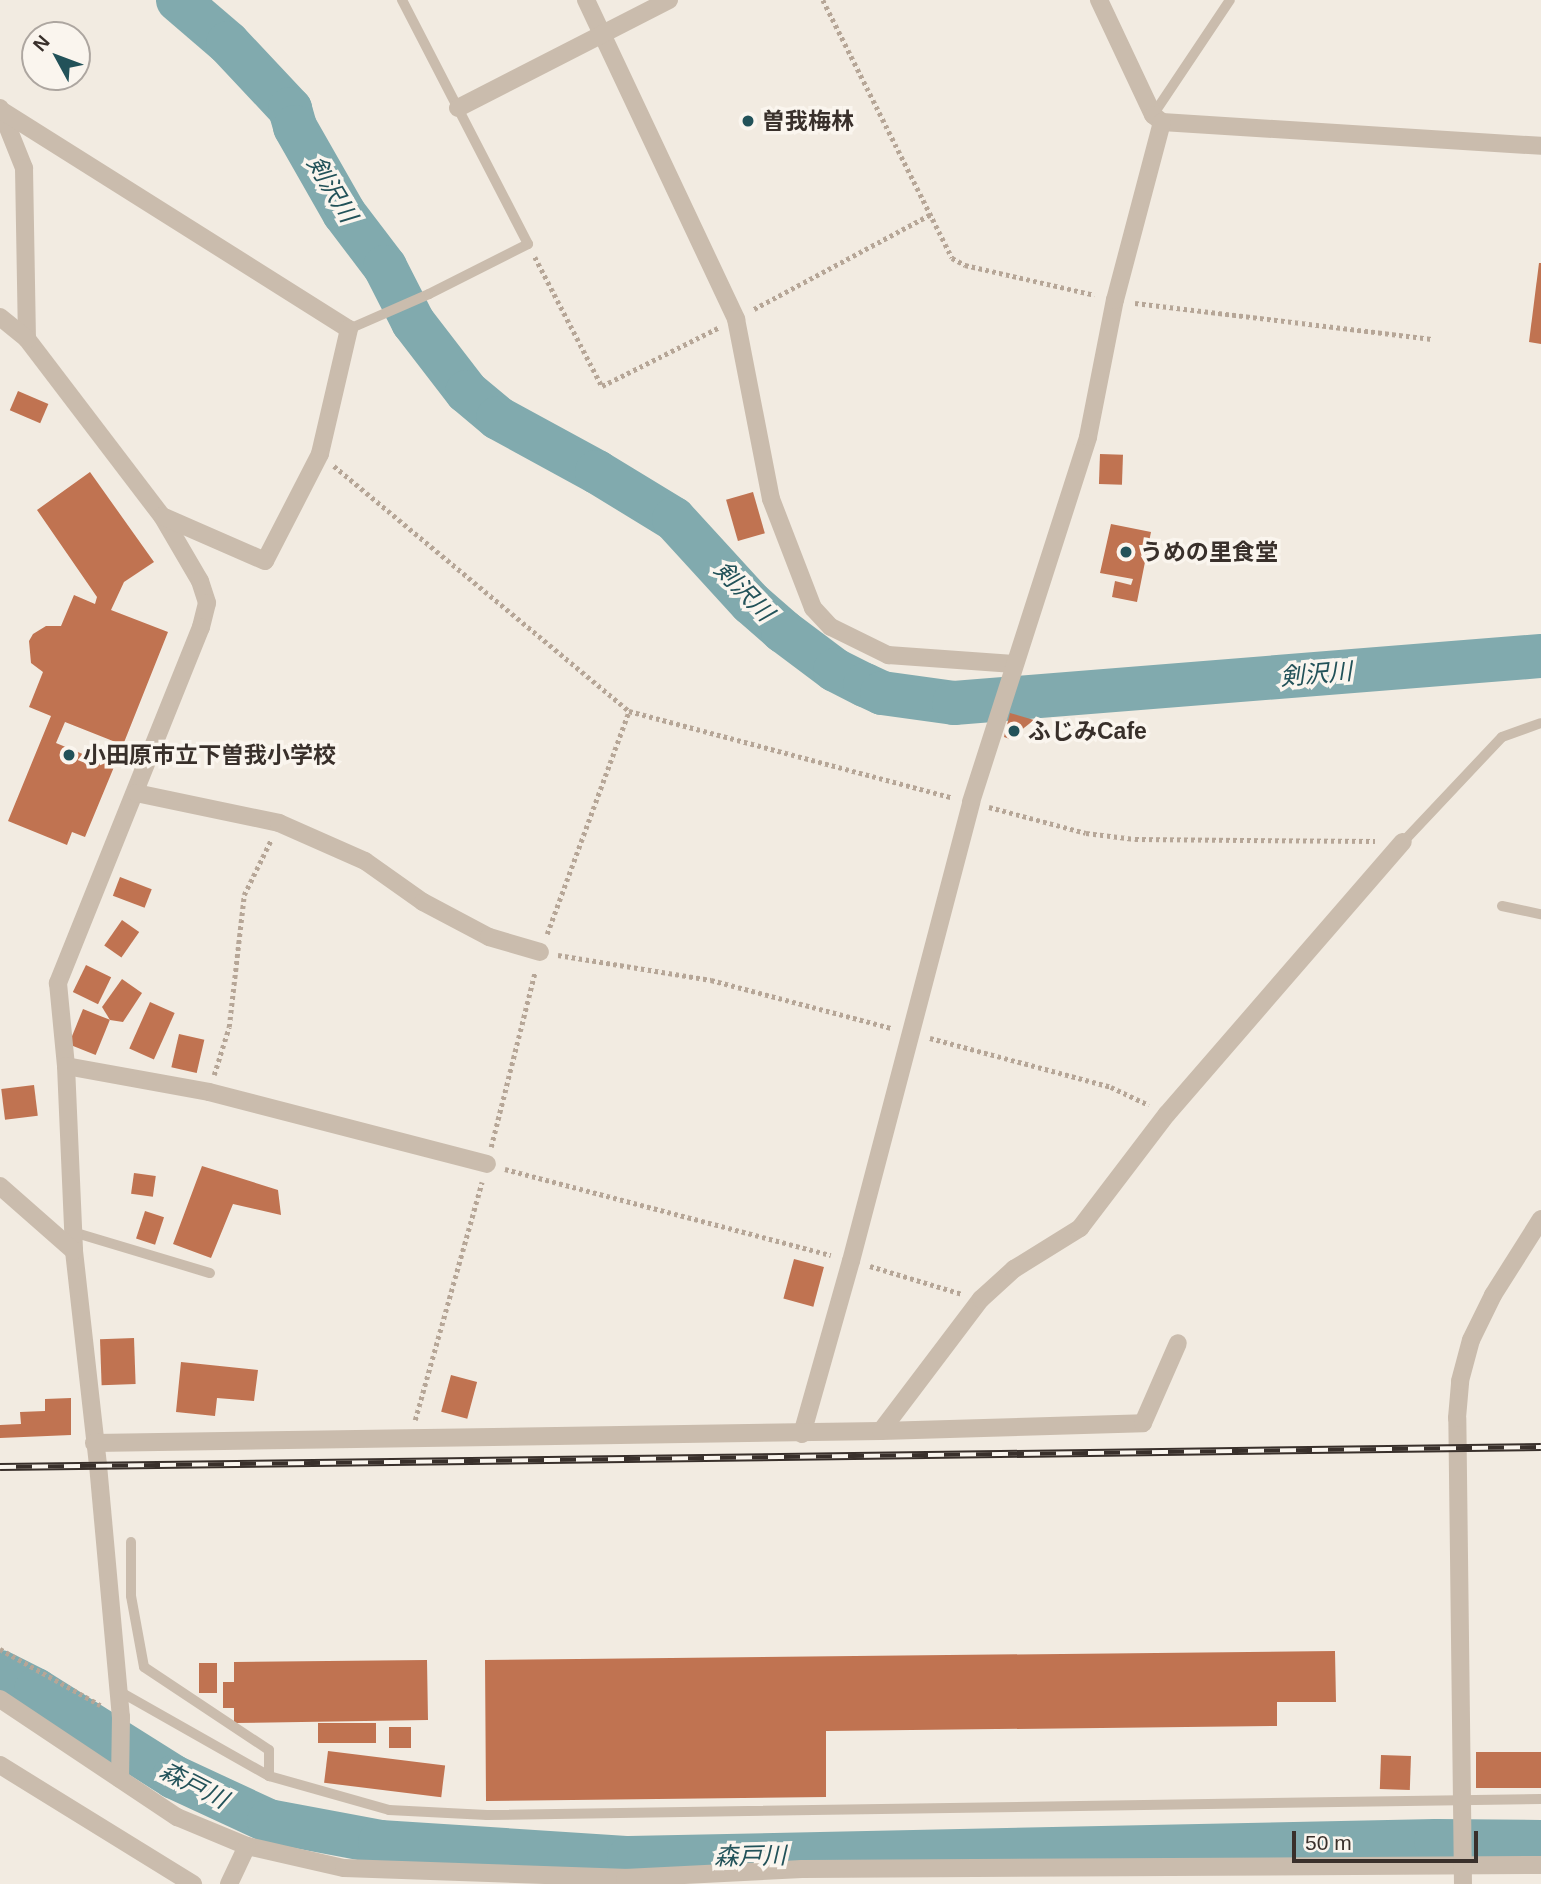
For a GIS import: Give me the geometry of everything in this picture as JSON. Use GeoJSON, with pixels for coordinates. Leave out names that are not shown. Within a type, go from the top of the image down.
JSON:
{"type":"FeatureCollection","features":[{"type":"Feature","properties":{"kind":"street"},"geometry":{"type":"LineString","coordinates":[[586,0],[736,319],[776,515],[808,600],[831,627],[888,655],[1011,671]]}},
{"type":"Feature","properties":{"kind":"street"},"geometry":{"type":"LineString","coordinates":[[458,107],[669,0]]}},
{"type":"Feature","properties":{"kind":"street"},"geometry":{"type":"LineString","coordinates":[[802,1434],[912,1033],[971,802],[1088,437],[1115,300],[1158,118],[1098,0]]}},
{"type":"Feature","properties":{"kind":"street"},"geometry":{"type":"LineString","coordinates":[[1,109],[349,329],[320,454],[265,561],[162,516]]}},
{"type":"Feature","properties":{"kind":"street"},"geometry":{"type":"LineString","coordinates":[[1,109],[24,168],[27,340]]}},
{"type":"Feature","properties":{"kind":"street"},"geometry":{"type":"LineString","coordinates":[[1158,118],[1541,146]]}},
{"type":"Feature","properties":{"kind":"street"},"geometry":{"type":"LineString","coordinates":[[0,317],[27,340],[162,516],[200,581],[207,603],[201,627],[136,793],[58,983],[74,1251],[121,1717],[120,1779]]}},
{"type":"Feature","properties":{"kind":"street"},"geometry":{"type":"LineString","coordinates":[[136,793],[279,823],[365,861],[423,902],[489,937],[540,952]]}},
{"type":"Feature","properties":{"kind":"street"},"geometry":{"type":"LineString","coordinates":[[881,1431],[981,1299],[1014,1269],[1080,1228],[1167,1114],[1403,842]]}},
{"type":"Feature","properties":{"kind":"street"},"geometry":{"type":"LineString","coordinates":[[65,1066],[209,1092],[487,1164]]}},
{"type":"Feature","properties":{"kind":"street"},"geometry":{"type":"LineString","coordinates":[[0,1186],[74,1251]]}},
{"type":"Feature","properties":{"kind":"street"},"geometry":{"type":"LineString","coordinates":[[1463,1884],[1457,1418],[1460,1381],[1471,1340],[1493,1295],[1541,1219]]}},
{"type":"Feature","properties":{"kind":"street"},"geometry":{"type":"LineString","coordinates":[[94,1443],[411,1436],[802,1434],[1143,1423],[1178,1343]]}},
{"type":"Feature","properties":{"kind":"street"},"geometry":{"type":"LineString","coordinates":[[0,1699],[177,1817],[247,1846],[344,1868],[627,1881],[816,1869],[1541,1866]]}},
{"type":"Feature","properties":{"kind":"street"},"geometry":{"type":"LineString","coordinates":[[0,1765],[193,1884]]}},
{"type":"Feature","properties":{"kind":"street"},"geometry":{"type":"LineString","coordinates":[[229,1884],[247,1846]]}},
{"type":"Feature","properties":{"kind":"street"},"geometry":{"type":"LineString","coordinates":[[747,1874],[790,1884]]}},
{"type":"Feature","properties":{"kind":"lane"},"geometry":{"type":"LineString","coordinates":[[349,329],[429,294],[528,243],[402,0]]}},
{"type":"Feature","properties":{"kind":"lane"},"geometry":{"type":"LineString","coordinates":[[1158,118],[1230,0]]}},
{"type":"Feature","properties":{"kind":"lane"},"geometry":{"type":"LineString","coordinates":[[1403,842],[1502,737],[1541,723]]}},
{"type":"Feature","properties":{"kind":"lane"},"geometry":{"type":"LineString","coordinates":[[1502,906],[1541,914]]}},
{"type":"Feature","properties":{"kind":"lane"},"geometry":{"type":"LineString","coordinates":[[73,1232],[210,1273]]}},
{"type":"Feature","properties":{"kind":"lane"},"geometry":{"type":"LineString","coordinates":[[131,1542],[131,1596],[144,1667],[270,1750],[269,1776]]}},
{"type":"Feature","properties":{"kind":"lane"},"geometry":{"type":"LineString","coordinates":[[117,1690],[269,1776],[389,1810],[486,1815],[1541,1799]]}},
{"type":"Feature","properties":{"kind":"path"},"geometry":{"type":"LineString","coordinates":[[823,0],[930,214],[953,258],[958,262],[1115,300],[1432,339]]}},
{"type":"Feature","properties":{"kind":"path"},"geometry":{"type":"LineString","coordinates":[[528,243],[602,386],[736,319],[930,214]]}},
{"type":"Feature","properties":{"kind":"path"},"geometry":{"type":"LineString","coordinates":[[320,454],[629,711],[1086,833],[1135,839],[1403,842]]}},
{"type":"Feature","properties":{"kind":"path"},"geometry":{"type":"LineString","coordinates":[[411,1436],[487,1164],[540,952],[629,711]]}},
{"type":"Feature","properties":{"kind":"path"},"geometry":{"type":"LineString","coordinates":[[209,1092],[229,1027],[244,895],[279,823]]}},
{"type":"Feature","properties":{"kind":"path"},"geometry":{"type":"LineString","coordinates":[[540,952],[711,980],[1111,1087],[1167,1114]]}},
{"type":"Feature","properties":{"kind":"path"},"geometry":{"type":"LineString","coordinates":[[487,1164],[851,1261],[981,1299]]}},
{"type":"Feature","properties":{"kind":"path"},"geometry":{"type":"LineString","coordinates":[[0,1649],[121,1717]]}},
{"type":"Feature","properties":{"kind":"building"},"geometry":{"type":"Polygon","coordinates":[[[1541,263],[1541,344],[1529,342],[1541,263]]]}},
{"type":"Feature","properties":{"kind":"building"},"geometry":{"type":"Polygon","coordinates":[[[18,391],[48,404],[40,423],[10,410],[18,391]]]}},
{"type":"Feature","properties":{"kind":"building"},"geometry":{"type":"Polygon","coordinates":[[[1100,454],[1123,455],[1122,485],[1099,484],[1100,454]]]}},
{"type":"Feature","properties":{"kind":"building"},"geometry":{"type":"Polygon","coordinates":[[[90,472],[154,562],[124,582],[111,610],[168,632],[123,745],[65,722],[56,743],[114,767],[85,837],[72,832],[67,845],[8,821],[51,716],[29,707],[43,672],[31,663],[29,641],[33,634],[46,626],[61,626],[74,595],[95,604],[97,597],[37,510],[90,472]]]}},
{"type":"Feature","properties":{"kind":"building"},"geometry":{"type":"Polygon","coordinates":[[[753,492],[765,533],[738,541],[726,500],[753,492]]]}},
{"type":"Feature","properties":{"kind":"building","name":"うめの里食堂"},"geometry":{"type":"Polygon","coordinates":[[[1111,524],[1151,532],[1137,602],[1112,597],[1115,581],[1131,585],[1133,579],[1100,573],[1111,524]]]}},
{"type":"Feature","properties":{"kind":"building","name":"ふじみCafe"},"geometry":{"type":"Polygon","coordinates":[[[1010,713],[1034,720],[1010,739],[1004,737],[1010,713]]]}},
{"type":"Feature","properties":{"kind":"building"},"geometry":{"type":"Polygon","coordinates":[[[120,877],[152,889],[145,908],[113,896],[120,877]]]}},
{"type":"Feature","properties":{"kind":"building"},"geometry":{"type":"Polygon","coordinates":[[[122,920],[139,932],[121,957],[104,945],[122,920]]]}},
{"type":"Feature","properties":{"kind":"building"},"geometry":{"type":"Polygon","coordinates":[[[86,965],[111,977],[98,1004],[73,992],[86,965]]]}},
{"type":"Feature","properties":{"kind":"building"},"geometry":{"type":"Polygon","coordinates":[[[122,979],[142,993],[123,1022],[110,1020],[102,1007],[122,979]]]}},
{"type":"Feature","properties":{"kind":"building"},"geometry":{"type":"Polygon","coordinates":[[[150,1002],[175,1013],[154,1060],[129,1049],[150,1002]]]}},
{"type":"Feature","properties":{"kind":"building"},"geometry":{"type":"Polygon","coordinates":[[[83,1009],[110,1020],[96,1055],[69,1044],[83,1009]]]}},
{"type":"Feature","properties":{"kind":"building"},"geometry":{"type":"Polygon","coordinates":[[[179,1034],[204,1040],[197,1073],[171,1067],[179,1034]]]}},
{"type":"Feature","properties":{"kind":"building"},"geometry":{"type":"Polygon","coordinates":[[[34,1085],[38,1116],[5,1120],[1,1089],[34,1085]]]}},
{"type":"Feature","properties":{"kind":"building"},"geometry":{"type":"Polygon","coordinates":[[[202,1166],[278,1190],[281,1215],[233,1204],[211,1258],[173,1244],[202,1166]]]}},
{"type":"Feature","properties":{"kind":"building"},"geometry":{"type":"Polygon","coordinates":[[[134,1173],[156,1176],[153,1197],[131,1194],[134,1173]]]}},
{"type":"Feature","properties":{"kind":"building"},"geometry":{"type":"Polygon","coordinates":[[[145,1211],[164,1217],[155,1245],[136,1239],[145,1211]]]}},
{"type":"Feature","properties":{"kind":"building"},"geometry":{"type":"Polygon","coordinates":[[[794,1259],[824,1267],[813,1307],[783,1299],[794,1259]]]}},
{"type":"Feature","properties":{"kind":"building"},"geometry":{"type":"Polygon","coordinates":[[[134,1338],[136,1384],[102,1385],[100,1339],[134,1338]]]}},
{"type":"Feature","properties":{"kind":"building"},"geometry":{"type":"Polygon","coordinates":[[[181,1362],[258,1370],[254,1401],[217,1398],[215,1416],[176,1412],[181,1362]]]}},
{"type":"Feature","properties":{"kind":"building"},"geometry":{"type":"Polygon","coordinates":[[[451,1375],[477,1382],[467,1419],[441,1412],[451,1375]]]}},
{"type":"Feature","properties":{"kind":"building"},"geometry":{"type":"Polygon","coordinates":[[[71,1398],[71,1435],[0,1438],[0,1425],[21,1424],[20,1412],[45,1411],[45,1399],[71,1398]]]}},
{"type":"Feature","properties":{"kind":"building"},"geometry":{"type":"Polygon","coordinates":[[[1335,1651],[1336,1702],[1277,1702],[1277,1726],[826,1731],[826,1797],[486,1801],[485,1660],[1335,1651]]]}},
{"type":"Feature","properties":{"kind":"building"},"geometry":{"type":"Polygon","coordinates":[[[427,1660],[428,1720],[234,1723],[234,1708],[223,1708],[223,1682],[234,1682],[234,1662],[427,1660]]]}},
{"type":"Feature","properties":{"kind":"building"},"geometry":{"type":"Polygon","coordinates":[[[199,1663],[217,1663],[217,1693],[199,1693],[199,1663]]]}},
{"type":"Feature","properties":{"kind":"building"},"geometry":{"type":"Polygon","coordinates":[[[318,1723],[376,1723],[376,1743],[318,1743],[318,1723]]]}},
{"type":"Feature","properties":{"kind":"building"},"geometry":{"type":"Polygon","coordinates":[[[389,1727],[411,1727],[411,1748],[389,1748],[389,1727]]]}},
{"type":"Feature","properties":{"kind":"building"},"geometry":{"type":"Polygon","coordinates":[[[328,1751],[445,1765],[441,1797],[324,1783],[328,1751]]]}},
{"type":"Feature","properties":{"kind":"building"},"geometry":{"type":"Polygon","coordinates":[[[1476,1752],[1541,1752],[1541,1788],[1476,1788],[1476,1752]]]}},
{"type":"Feature","properties":{"kind":"building"},"geometry":{"type":"Polygon","coordinates":[[[1381,1755],[1411,1756],[1410,1790],[1380,1789],[1381,1755]]]}},
{"type":"Feature","properties":{"kind":"waterway","name":"剣沢川"},"geometry":{"type":"LineString","coordinates":[[178,0],[228,43],[290,109],[295,127],[344,213],[385,267],[413,322],[467,392],[498,418],[597,472],[674,519],[751,603],[783,631],[835,670],[865,685],[882,693],[954,703],[1541,656]]}},
{"type":"Feature","properties":{"kind":"waterway","name":"森戸川"},"geometry":{"type":"LineString","coordinates":[[0,1672],[36,1690],[174,1777],[269,1821],[380,1842],[629,1858],[1436,1841],[1541,1842]]}},
{"type":"Feature","properties":{"kind":"railway"},"geometry":{"type":"LineString","coordinates":[[0,1467],[1541,1447]]}},
{"type":"Feature","properties":{"kind":"place","name":"曽我梅林"},"geometry":{"type":"Point","coordinates":[748,121]}},
{"type":"Feature","properties":{"kind":"place","name":"うめの里食堂"},"geometry":{"type":"Point","coordinates":[1126,552]}},
{"type":"Feature","properties":{"kind":"place","name":"ふじみCafe"},"geometry":{"type":"Point","coordinates":[1014,731]}},
{"type":"Feature","properties":{"kind":"place","name":"小田原市立下曽我小学校"},"geometry":{"type":"Point","coordinates":[69,755]}}]}
